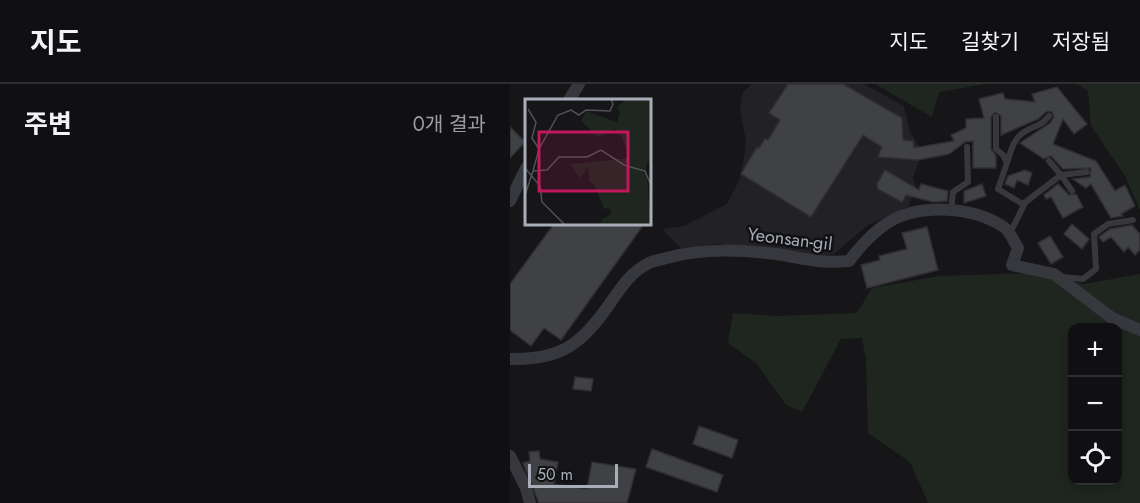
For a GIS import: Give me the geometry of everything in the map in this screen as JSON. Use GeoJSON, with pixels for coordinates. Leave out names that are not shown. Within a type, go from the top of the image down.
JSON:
{"type":"FeatureCollection","features":[{"type":"Feature","properties":{"kind":"street"},"geometry":{"type":"LineString","coordinates":[[570,99],[579,84]]}},
{"type":"Feature","properties":{"kind":"street"},"geometry":{"type":"LineString","coordinates":[[510,201],[525,170]]}},
{"type":"Feature","properties":{"kind":"street","name":"Yeonsan-gil"},"geometry":{"type":"LineString","coordinates":[[510,359],[550,357],[568,350],[597,321],[625,280],[650,262],[687,253],[730,250],[777,255],[824,264],[849,261],[861,245],[901,216],[932,210],[981,215],[1010,234]]}},
{"type":"Feature","properties":{"kind":"street"},"geometry":{"type":"LineString","coordinates":[[1010,234],[1018,248],[1012,265],[1058,277],[1112,318],[1140,330]]}},
{"type":"Feature","properties":{"kind":"street"},"geometry":{"type":"LineString","coordinates":[[510,456],[526,488],[530,503]]}},
{"type":"Feature","properties":{"kind":"lane"},"geometry":{"type":"LineString","coordinates":[[1023,204],[998,189],[1014,140],[1024,132],[1042,126],[1049,116]]}},
{"type":"Feature","properties":{"kind":"lane"},"geometry":{"type":"LineString","coordinates":[[996,117],[996,149],[1007,163]]}},
{"type":"Feature","properties":{"kind":"lane"},"geometry":{"type":"LineString","coordinates":[[951,212],[953,192],[968,182],[967,147]]}},
{"type":"Feature","properties":{"kind":"lane"},"geometry":{"type":"LineString","coordinates":[[1050,161],[1072,191]]}},
{"type":"Feature","properties":{"kind":"lane"},"geometry":{"type":"LineString","coordinates":[[1010,234],[1023,204],[1061,175],[1087,172]]}},
{"type":"Feature","properties":{"kind":"lane"},"geometry":{"type":"LineString","coordinates":[[1058,277],[1083,279],[1096,269],[1094,234],[1108,224],[1133,220]]}},
{"type":"Feature","properties":{"kind":"shaded area"},"geometry":{"type":"Polygon","coordinates":[[[752,84],[864,84],[904,106],[910,132],[922,151],[913,178],[916,187],[908,207],[868,225],[834,254],[820,259],[747,246],[715,244],[682,249],[662,229],[684,226],[727,204],[739,181],[744,158],[746,141],[740,109],[743,92],[752,84]]]}},
{"type":"Feature","properties":{"kind":"shaded area"},"geometry":{"type":"Polygon","coordinates":[[[875,84],[985,84],[939,92],[932,117],[875,84]]]}},
{"type":"Feature","properties":{"kind":"shaded area"},"geometry":{"type":"Polygon","coordinates":[[[1077,84],[1140,84],[1140,210],[1125,176],[1091,126],[1088,91],[1077,84]]]}},
{"type":"Feature","properties":{"kind":"shaded area"},"geometry":{"type":"Polygon","coordinates":[[[1034,273],[1084,284],[1140,274],[1140,503],[928,503],[910,462],[868,433],[866,360],[862,338],[841,339],[802,412],[786,405],[756,363],[728,343],[733,313],[776,316],[857,313],[872,288],[939,276],[1034,273]]]}},
{"type":"Feature","properties":{"kind":"building"},"geometry":{"type":"Polygon","coordinates":[[[788,84],[843,84],[902,118],[903,140],[913,141],[914,148],[954,141],[951,135],[966,128],[966,119],[984,118],[979,99],[1003,93],[1005,99],[1035,102],[1032,94],[1057,87],[1087,124],[1074,134],[1063,119],[1053,144],[1096,161],[1115,191],[1125,185],[1135,206],[1121,214],[1123,216],[1111,218],[1091,184],[1086,188],[1073,179],[1090,177],[1091,168],[1063,169],[1051,156],[1044,159],[1020,143],[1050,123],[1054,117],[1052,112],[1047,111],[1038,119],[1001,135],[1001,116],[995,112],[991,117],[991,149],[996,156],[996,168],[973,168],[973,141],[965,142],[949,154],[918,160],[878,157],[882,147],[863,135],[811,217],[741,174],[757,147],[759,148],[765,139],[768,140],[780,120],[769,113],[788,84]]]}},
{"type":"Feature","properties":{"kind":"building"},"geometry":{"type":"Polygon","coordinates":[[[510,127],[525,142],[510,158],[510,127]]]}},
{"type":"Feature","properties":{"kind":"building"},"geometry":{"type":"Polygon","coordinates":[[[885,170],[919,190],[921,184],[948,191],[947,201],[933,202],[906,195],[902,202],[878,189],[877,184],[885,170]]]}},
{"type":"Feature","properties":{"kind":"building"},"geometry":{"type":"Polygon","coordinates":[[[1025,170],[1032,173],[1028,185],[1017,180],[1014,188],[1005,184],[1008,176],[1025,170]]]}},
{"type":"Feature","properties":{"kind":"building"},"geometry":{"type":"Polygon","coordinates":[[[982,184],[986,196],[964,203],[964,191],[982,184]]]}},
{"type":"Feature","properties":{"kind":"building"},"geometry":{"type":"Polygon","coordinates":[[[1058,184],[1069,195],[1076,194],[1083,207],[1063,218],[1051,197],[1046,199],[1044,195],[1058,184]]]}},
{"type":"Feature","properties":{"kind":"building"},"geometry":{"type":"Polygon","coordinates":[[[1072,224],[1089,239],[1082,249],[1064,234],[1072,224]]]}},
{"type":"Feature","properties":{"kind":"building"},"geometry":{"type":"Polygon","coordinates":[[[553,225],[643,225],[561,340],[544,328],[531,346],[510,330],[510,284],[553,225]]]}},
{"type":"Feature","properties":{"kind":"building"},"geometry":{"type":"Polygon","coordinates":[[[1132,225],[1140,234],[1140,250],[1135,255],[1128,247],[1124,252],[1111,237],[1103,242],[1099,237],[1110,229],[1132,225]]]}},
{"type":"Feature","properties":{"kind":"building"},"geometry":{"type":"Polygon","coordinates":[[[927,227],[938,270],[867,288],[861,265],[880,260],[879,256],[907,249],[902,233],[927,227]]]}},
{"type":"Feature","properties":{"kind":"building"},"geometry":{"type":"Polygon","coordinates":[[[1050,236],[1063,257],[1051,264],[1038,243],[1050,236]]]}},
{"type":"Feature","properties":{"kind":"building"},"geometry":{"type":"Polygon","coordinates":[[[575,377],[593,379],[591,391],[573,389],[575,377]]]}},
{"type":"Feature","properties":{"kind":"building"},"geometry":{"type":"Polygon","coordinates":[[[699,426],[738,440],[732,458],[693,444],[699,426]]]}},
{"type":"Feature","properties":{"kind":"building"},"geometry":{"type":"Polygon","coordinates":[[[652,449],[723,475],[717,492],[646,467],[652,449]]]}},
{"type":"Feature","properties":{"kind":"building"},"geometry":{"type":"Polygon","coordinates":[[[539,451],[540,459],[558,462],[554,484],[587,489],[592,462],[636,469],[627,503],[539,503],[523,463],[530,461],[529,452],[539,451]]]}}]}
